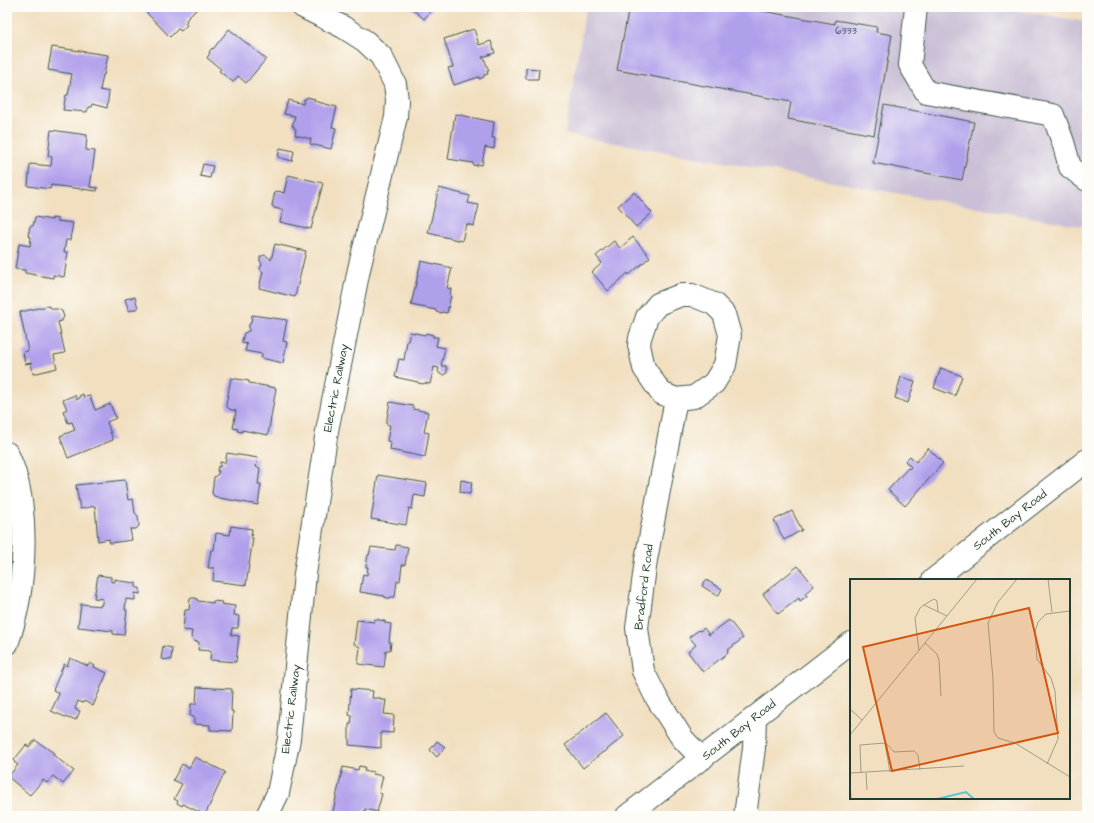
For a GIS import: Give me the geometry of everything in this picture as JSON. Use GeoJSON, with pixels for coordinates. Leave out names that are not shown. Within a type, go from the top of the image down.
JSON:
{"type":"FeatureCollection","features":[{"type":"Feature","properties":{"kind":"street","name":"Electric Railway"},"geometry":{"type":"LineString","coordinates":[[267,816],[278,793],[288,739],[305,574],[327,431],[359,269],[396,118],[397,100],[395,84],[381,56],[365,41],[343,27],[303,7]]}},
{"type":"Feature","properties":{"kind":"street"},"geometry":{"type":"LineString","coordinates":[[916,7],[910,65],[926,92],[1052,115],[1063,142],[1070,167],[1087,180]]}},
{"type":"Feature","properties":{"kind":"street"},"geometry":{"type":"LineString","coordinates":[[681,296],[692,296],[714,304],[724,314],[730,335],[725,365],[714,383],[694,397],[676,399],[661,392],[644,368],[639,345],[640,338],[647,317],[658,304],[681,296]]}},
{"type":"Feature","properties":{"kind":"street","name":"Bradford Road"},"geometry":{"type":"LineString","coordinates":[[676,399],[646,560],[637,628],[643,671],[656,697],[682,738],[702,759]]}},
{"type":"Feature","properties":{"kind":"street"},"geometry":{"type":"LineString","coordinates":[[7,453],[21,496],[24,544],[19,602],[7,644]]}},
{"type":"Feature","properties":{"kind":"street","name":"South Bay Road"},"geometry":{"type":"LineString","coordinates":[[934,579],[1087,460]]}},
{"type":"Feature","properties":{"kind":"street","name":"South Bay Road"},"geometry":{"type":"LineString","coordinates":[[627,816],[850,644]]}},
{"type":"Feature","properties":{"kind":"street"},"geometry":{"type":"LineString","coordinates":[[744,816],[754,748],[755,718]]}},
{"type":"Feature","properties":{"kind":"shaded area"},"geometry":{"type":"Polygon","coordinates":[[[586,7],[998,7],[1087,22],[1087,227],[565,134],[586,7]]]}},
{"type":"Feature","properties":{"kind":"building"},"geometry":{"type":"Polygon","coordinates":[[[141,7],[198,8],[186,20],[187,21],[185,23],[187,25],[181,31],[178,29],[170,37],[141,7]]]}},
{"type":"Feature","properties":{"kind":"building"},"geometry":{"type":"Polygon","coordinates":[[[410,7],[434,7],[424,19],[410,7]]]}},
{"type":"Feature","properties":{"kind":"building"},"geometry":{"type":"Polygon","coordinates":[[[629,7],[740,7],[835,24],[835,20],[877,27],[876,32],[892,35],[874,135],[788,119],[791,102],[617,70],[629,7]]]}},
{"type":"Feature","properties":{"kind":"building"},"geometry":{"type":"Polygon","coordinates":[[[229,29],[266,59],[246,83],[238,76],[233,82],[219,71],[221,69],[207,58],[212,48],[213,49],[229,29]]]}},
{"type":"Feature","properties":{"kind":"building"},"geometry":{"type":"Polygon","coordinates":[[[474,29],[479,45],[491,41],[495,53],[482,57],[483,59],[484,58],[489,71],[487,71],[488,74],[479,79],[479,77],[454,85],[448,68],[453,67],[444,39],[474,29]]]}},
{"type":"Feature","properties":{"kind":"building"},"geometry":{"type":"Polygon","coordinates":[[[52,47],[108,55],[100,90],[109,92],[107,108],[92,104],[91,107],[88,107],[87,112],[63,110],[66,95],[68,95],[72,74],[48,70],[52,47]]]}},
{"type":"Feature","properties":{"kind":"building"},"geometry":{"type":"Polygon","coordinates":[[[526,68],[539,69],[538,79],[526,79],[526,68]]]}},
{"type":"Feature","properties":{"kind":"building"},"geometry":{"type":"Polygon","coordinates":[[[307,97],[315,99],[314,101],[337,107],[332,127],[336,128],[331,149],[310,144],[311,139],[295,135],[296,129],[292,126],[295,116],[284,114],[288,100],[303,104],[304,99],[307,97]]]}},
{"type":"Feature","properties":{"kind":"building"},"geometry":{"type":"Polygon","coordinates":[[[884,105],[974,122],[962,180],[873,163],[884,105]]]}},
{"type":"Feature","properties":{"kind":"building"},"geometry":{"type":"Polygon","coordinates":[[[455,114],[494,122],[492,138],[495,138],[494,149],[485,147],[482,165],[477,164],[477,166],[473,165],[473,163],[448,159],[455,114]]]}},
{"type":"Feature","properties":{"kind":"building"},"geometry":{"type":"Polygon","coordinates":[[[51,130],[87,135],[86,150],[95,151],[90,187],[98,188],[97,191],[51,185],[50,189],[28,186],[30,164],[51,166],[52,157],[48,156],[51,130]]]}},
{"type":"Feature","properties":{"kind":"building"},"geometry":{"type":"Polygon","coordinates":[[[280,148],[294,151],[292,161],[278,157],[280,148]]]}},
{"type":"Feature","properties":{"kind":"building"},"geometry":{"type":"Polygon","coordinates":[[[203,164],[213,166],[210,178],[200,176],[203,164]]]}},
{"type":"Feature","properties":{"kind":"building"},"geometry":{"type":"Polygon","coordinates":[[[288,175],[323,183],[311,229],[280,222],[283,210],[274,208],[272,205],[275,192],[278,191],[284,193],[288,175]]]}},
{"type":"Feature","properties":{"kind":"building"},"geometry":{"type":"Polygon","coordinates":[[[439,188],[470,196],[468,203],[479,205],[474,226],[466,224],[462,241],[428,233],[439,188]]]}},
{"type":"Feature","properties":{"kind":"building"},"geometry":{"type":"Polygon","coordinates":[[[634,192],[652,213],[636,227],[618,206],[634,192]]]}},
{"type":"Feature","properties":{"kind":"building"},"geometry":{"type":"Polygon","coordinates":[[[35,217],[52,220],[52,218],[58,219],[57,221],[73,223],[70,240],[66,240],[64,252],[68,252],[64,277],[53,275],[53,278],[25,273],[25,270],[15,269],[19,244],[30,246],[31,237],[28,236],[30,226],[33,226],[35,217]]]}},
{"type":"Feature","properties":{"kind":"building"},"geometry":{"type":"Polygon","coordinates":[[[633,237],[650,257],[629,275],[628,273],[608,291],[592,272],[602,263],[596,256],[614,241],[620,248],[633,237]]]}},
{"type":"Feature","properties":{"kind":"building"},"geometry":{"type":"Polygon","coordinates":[[[275,244],[306,251],[295,297],[259,288],[263,272],[260,269],[262,264],[260,257],[264,255],[271,260],[275,244]]]}},
{"type":"Feature","properties":{"kind":"building"},"geometry":{"type":"Polygon","coordinates":[[[421,261],[452,268],[447,288],[451,289],[451,295],[447,313],[436,312],[436,310],[411,305],[421,261]]]}},
{"type":"Feature","properties":{"kind":"building"},"geometry":{"type":"Polygon","coordinates":[[[135,297],[138,308],[129,311],[125,299],[135,297]]]}},
{"type":"Feature","properties":{"kind":"building"},"geometry":{"type":"Polygon","coordinates":[[[48,306],[62,311],[64,317],[58,322],[65,353],[54,355],[57,368],[33,374],[31,363],[25,364],[23,352],[28,351],[20,312],[48,306]]]}},
{"type":"Feature","properties":{"kind":"building"},"geometry":{"type":"Polygon","coordinates":[[[252,315],[287,320],[283,341],[287,342],[283,363],[261,358],[262,354],[245,351],[247,344],[242,343],[242,341],[244,333],[249,331],[249,324],[251,323],[252,315]]]}},
{"type":"Feature","properties":{"kind":"building"},"geometry":{"type":"Polygon","coordinates":[[[410,332],[425,335],[426,333],[433,335],[433,337],[438,337],[436,346],[445,348],[441,366],[446,366],[447,373],[443,375],[440,374],[438,371],[439,368],[434,367],[430,384],[418,383],[395,377],[399,359],[404,360],[410,332]]]}},
{"type":"Feature","properties":{"kind":"building"},"geometry":{"type":"Polygon","coordinates":[[[941,368],[962,376],[955,396],[934,388],[941,368]]]}},
{"type":"Feature","properties":{"kind":"building"},"geometry":{"type":"Polygon","coordinates":[[[901,377],[915,381],[908,403],[895,398],[901,377]]]}},
{"type":"Feature","properties":{"kind":"building"},"geometry":{"type":"Polygon","coordinates":[[[231,378],[276,388],[268,435],[242,430],[242,432],[237,431],[238,429],[233,428],[236,411],[229,409],[226,405],[231,378]]]}},
{"type":"Feature","properties":{"kind":"building"},"geometry":{"type":"Polygon","coordinates":[[[83,394],[84,397],[90,396],[95,410],[110,404],[116,418],[107,422],[113,440],[68,458],[60,436],[75,430],[72,422],[68,423],[63,411],[67,409],[63,400],[75,395],[77,400],[80,398],[79,396],[83,394]]]}},
{"type":"Feature","properties":{"kind":"building"},"geometry":{"type":"Polygon","coordinates":[[[390,402],[413,406],[413,409],[428,412],[424,432],[429,433],[425,457],[390,450],[391,442],[387,441],[390,425],[386,424],[390,402]]]}},
{"type":"Feature","properties":{"kind":"building"},"geometry":{"type":"Polygon","coordinates":[[[928,448],[943,463],[905,506],[888,490],[908,468],[909,469],[911,467],[905,461],[910,456],[916,462],[928,448]]]}},
{"type":"Feature","properties":{"kind":"building"},"geometry":{"type":"Polygon","coordinates":[[[227,453],[258,458],[256,467],[260,468],[258,484],[261,484],[258,505],[220,498],[214,496],[212,493],[214,477],[219,471],[217,471],[218,466],[220,467],[220,462],[225,463],[227,453]]]}},
{"type":"Feature","properties":{"kind":"building"},"geometry":{"type":"Polygon","coordinates":[[[378,475],[427,483],[425,497],[414,495],[412,509],[409,508],[406,525],[371,519],[378,475]]]}},
{"type":"Feature","properties":{"kind":"building"},"geometry":{"type":"Polygon","coordinates":[[[125,480],[128,500],[133,499],[139,526],[136,529],[130,529],[132,540],[110,543],[109,539],[98,541],[95,506],[80,509],[76,485],[125,480]]]}},
{"type":"Feature","properties":{"kind":"building"},"geometry":{"type":"Polygon","coordinates":[[[461,480],[472,482],[470,494],[460,492],[461,480]]]}},
{"type":"Feature","properties":{"kind":"building"},"geometry":{"type":"Polygon","coordinates":[[[792,511],[802,530],[784,540],[774,520],[792,511]]]}},
{"type":"Feature","properties":{"kind":"building"},"geometry":{"type":"Polygon","coordinates":[[[231,526],[252,529],[251,538],[253,538],[246,585],[213,581],[214,568],[208,568],[211,550],[214,550],[216,533],[230,535],[231,526]]]}},
{"type":"Feature","properties":{"kind":"building"},"geometry":{"type":"Polygon","coordinates":[[[396,545],[408,547],[405,565],[402,565],[400,581],[397,581],[395,597],[385,598],[385,596],[360,592],[363,574],[367,575],[368,567],[366,567],[371,547],[395,550],[396,545]]]}},
{"type":"Feature","properties":{"kind":"building"},"geometry":{"type":"Polygon","coordinates":[[[798,566],[814,586],[805,593],[807,596],[800,601],[799,598],[778,614],[763,594],[798,566]]]}},
{"type":"Feature","properties":{"kind":"building"},"geometry":{"type":"Polygon","coordinates":[[[98,575],[111,577],[111,582],[115,582],[115,579],[136,583],[136,588],[140,588],[140,594],[135,593],[135,600],[126,599],[125,610],[127,610],[124,635],[113,634],[113,631],[78,627],[81,604],[101,606],[103,599],[94,598],[98,575]]]}},
{"type":"Feature","properties":{"kind":"building"},"geometry":{"type":"Polygon","coordinates":[[[706,580],[722,589],[718,596],[702,586],[706,580]]]}},
{"type":"Feature","properties":{"kind":"building"},"geometry":{"type":"Polygon","coordinates":[[[196,598],[198,601],[213,603],[213,601],[222,602],[221,604],[235,606],[234,615],[239,616],[238,628],[232,628],[231,635],[239,636],[236,662],[210,660],[211,651],[198,650],[199,642],[194,641],[191,637],[192,631],[183,630],[185,610],[189,610],[190,599],[196,598]]]}},
{"type":"Feature","properties":{"kind":"building"},"geometry":{"type":"Polygon","coordinates":[[[374,619],[391,624],[389,642],[391,642],[390,650],[386,650],[384,667],[358,664],[360,647],[354,644],[357,620],[374,622],[374,619]]]}},
{"type":"Feature","properties":{"kind":"building"},"geometry":{"type":"Polygon","coordinates":[[[729,620],[743,638],[727,651],[728,653],[703,672],[688,652],[696,645],[689,637],[704,628],[709,635],[729,620]]]}},
{"type":"Feature","properties":{"kind":"building"},"geometry":{"type":"Polygon","coordinates":[[[163,646],[172,648],[171,660],[161,659],[163,646]]]}},
{"type":"Feature","properties":{"kind":"building"},"geometry":{"type":"Polygon","coordinates":[[[70,658],[88,666],[90,663],[95,666],[94,667],[107,673],[93,706],[84,701],[83,703],[78,701],[75,709],[80,711],[76,720],[51,711],[59,694],[53,690],[64,664],[67,666],[70,658]]]}},
{"type":"Feature","properties":{"kind":"building"},"geometry":{"type":"Polygon","coordinates":[[[197,687],[232,689],[232,731],[210,730],[210,725],[194,724],[194,717],[190,716],[191,704],[196,704],[197,687]]]}},
{"type":"Feature","properties":{"kind":"building"},"geometry":{"type":"Polygon","coordinates":[[[351,689],[373,691],[372,698],[386,700],[384,714],[394,715],[393,733],[381,732],[381,748],[349,745],[349,724],[351,724],[352,716],[349,715],[351,689]]]}},
{"type":"Feature","properties":{"kind":"building"},"geometry":{"type":"Polygon","coordinates":[[[606,713],[624,736],[583,768],[565,745],[606,713]]]}},
{"type":"Feature","properties":{"kind":"building"},"geometry":{"type":"Polygon","coordinates":[[[35,740],[54,753],[53,755],[74,771],[63,784],[53,776],[47,783],[43,780],[30,795],[8,777],[18,765],[14,762],[14,760],[26,745],[29,747],[35,740]]]}},
{"type":"Feature","properties":{"kind":"building"},"geometry":{"type":"Polygon","coordinates":[[[437,741],[445,747],[437,757],[430,750],[437,741]]]}},
{"type":"Feature","properties":{"kind":"building"},"geometry":{"type":"Polygon","coordinates":[[[195,757],[225,772],[205,815],[183,804],[182,806],[174,799],[182,784],[173,780],[182,764],[189,768],[195,757]]]}},
{"type":"Feature","properties":{"kind":"building"},"geometry":{"type":"Polygon","coordinates":[[[359,766],[365,767],[364,771],[374,772],[373,774],[383,776],[379,793],[382,794],[377,812],[365,809],[364,816],[344,814],[343,816],[332,816],[343,767],[358,770],[359,766]]]}}]}
